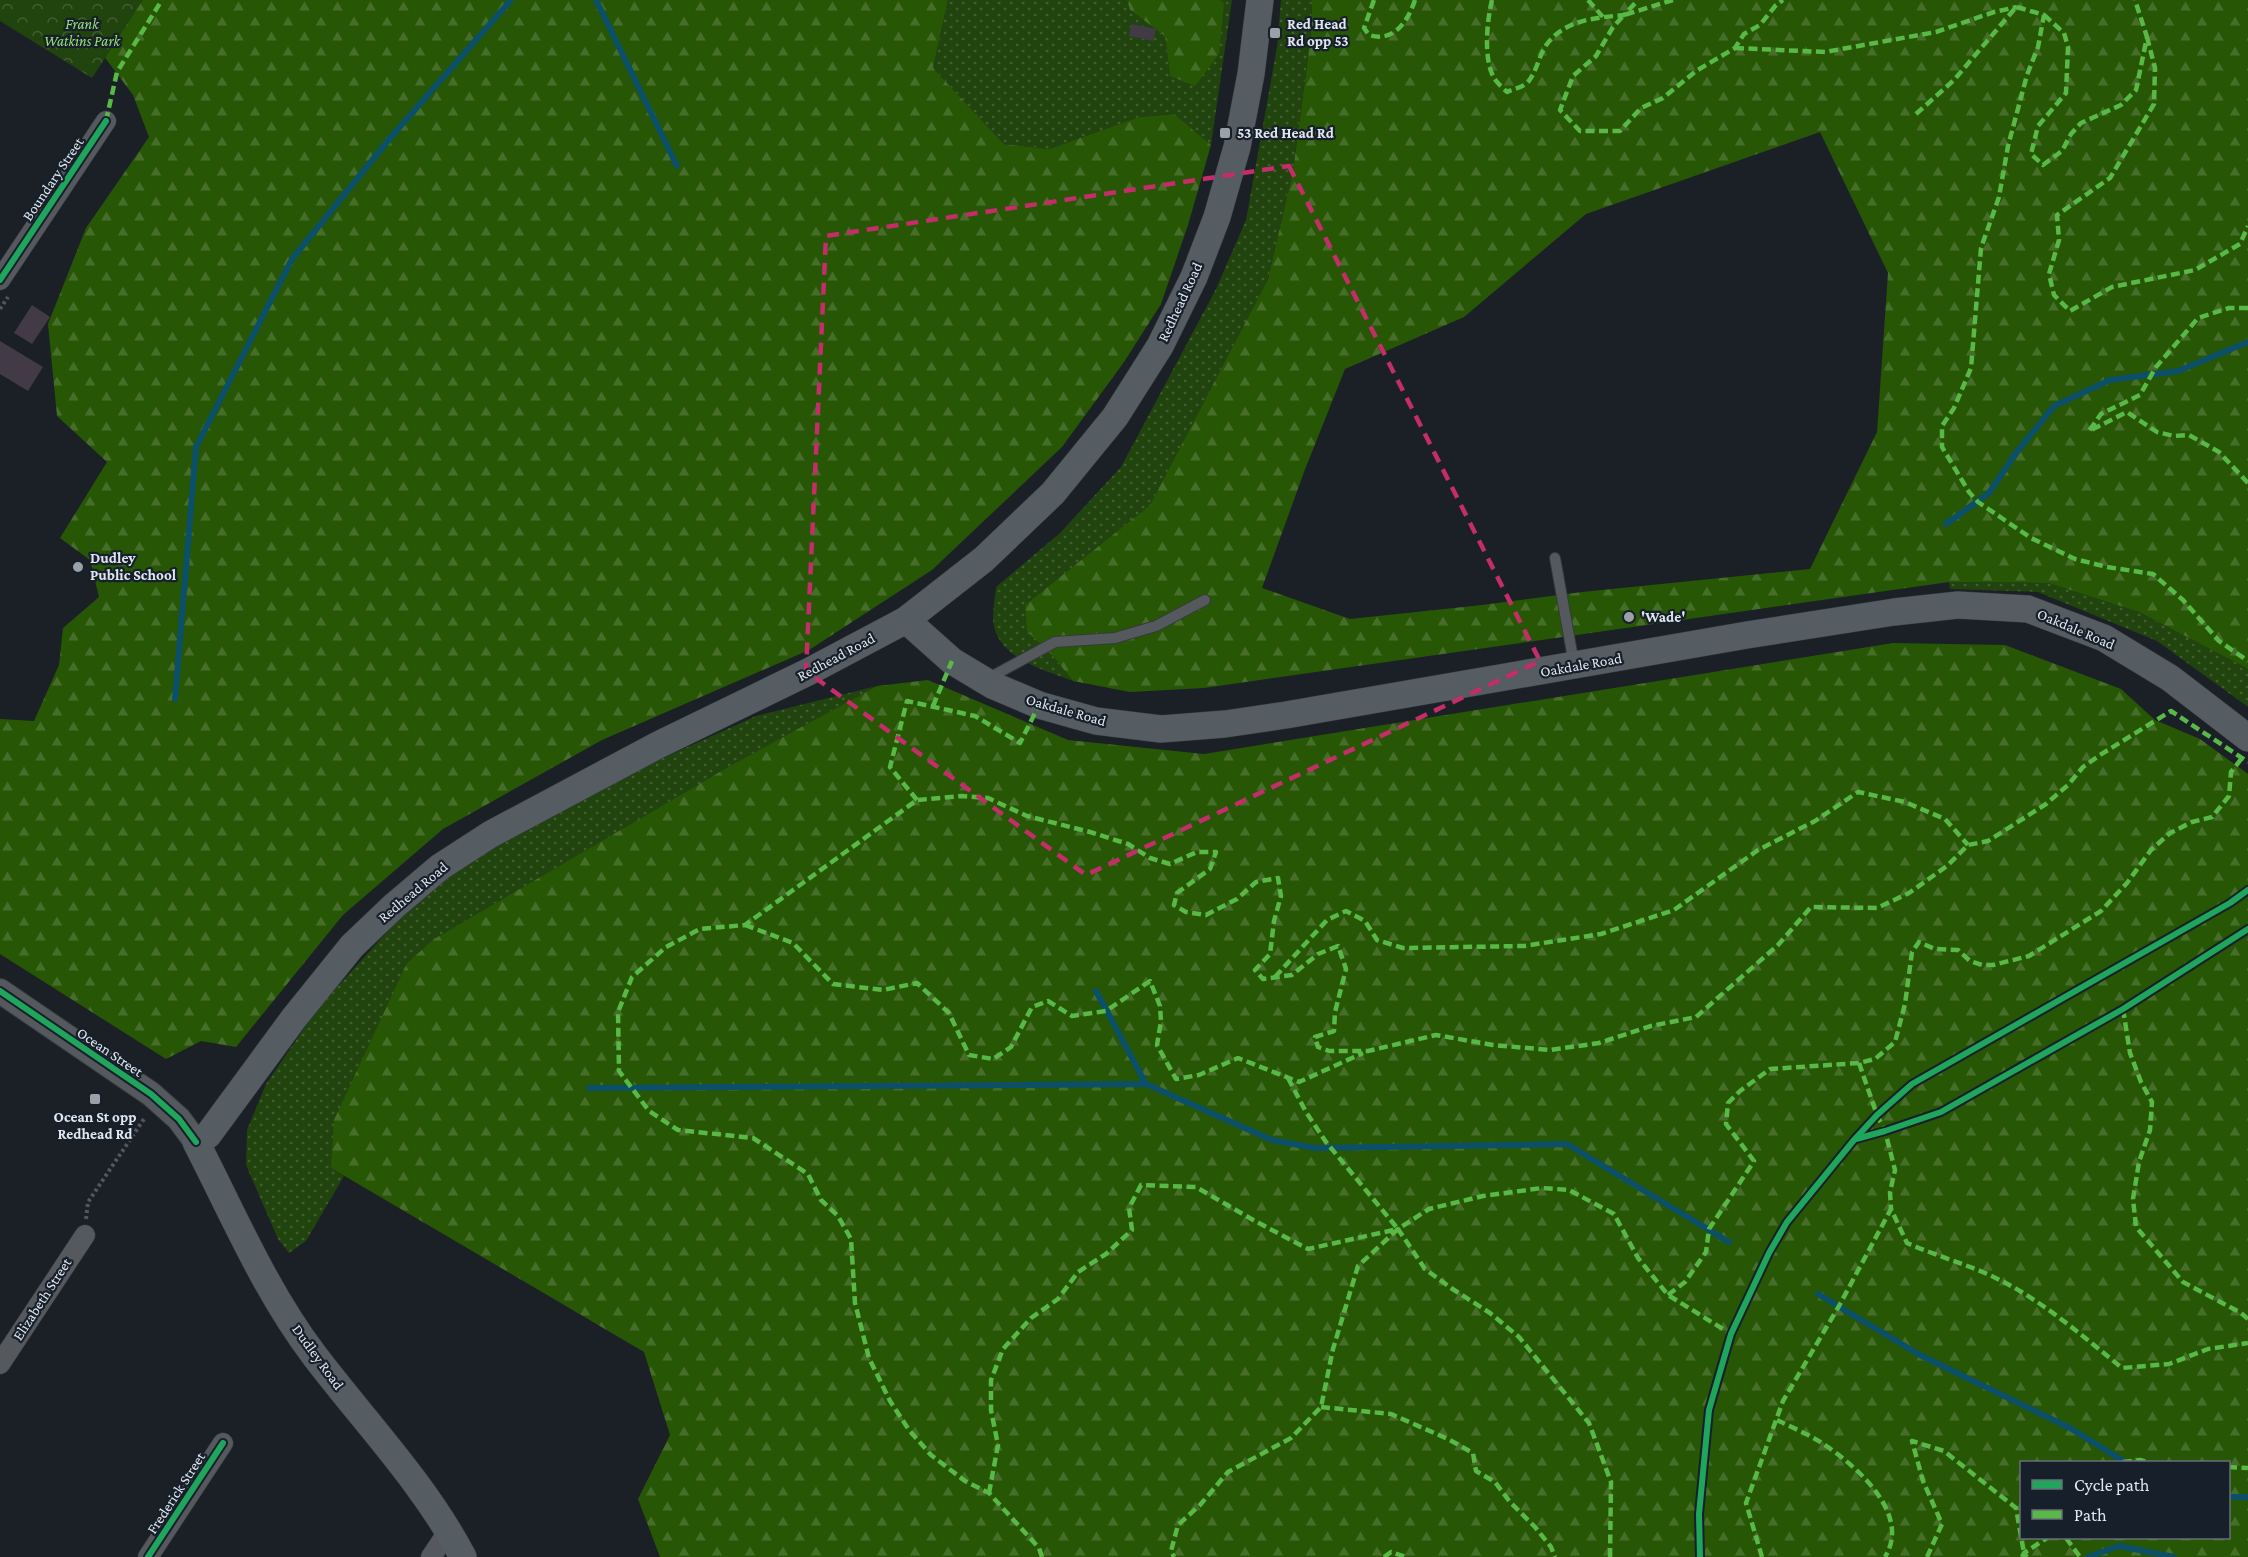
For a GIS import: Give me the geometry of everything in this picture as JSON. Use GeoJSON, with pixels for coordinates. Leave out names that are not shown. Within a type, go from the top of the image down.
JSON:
{"type":"FeatureCollection","features":[{"type":"Feature","properties":{"kind":"main road","name":"Redhead Road"},"geometry":{"type":"LineString","coordinates":[[196,1142],[207,1135],[294,1018],[352,946],[440,867],[491,834],[647,750],[808,672],[906,620],[984,559],[1053,493],[1116,417],[1160,346],[1194,277],[1217,217],[1237,147],[1251,74],[1260,0]]}},
{"type":"Feature","properties":{"kind":"main road","name":"Oakdale Road"},"geometry":{"type":"LineString","coordinates":[[906,620],[952,661],[984,680],[1039,705],[1085,717],[1161,729],[1225,724],[1286,715],[1894,612],[1959,605],[2028,609],[2104,638],[2170,678],[2248,738]]}},
{"type":"Feature","properties":{"kind":"main road","name":"Dudley Road"},"geometry":{"type":"LineString","coordinates":[[196,1142],[276,1298],[313,1353],[449,1530],[463,1557]]}},
{"type":"Feature","properties":{"kind":"street","name":"Boundary Street"},"geometry":{"type":"LineString","coordinates":[[0,280],[106,121]]}},
{"type":"Feature","properties":{"kind":"street","name":"Ocean Street"},"geometry":{"type":"LineString","coordinates":[[0,991],[151,1094],[179,1119],[196,1142]]}},
{"type":"Feature","properties":{"kind":"street","name":"Elizabeth Street"},"geometry":{"type":"LineString","coordinates":[[0,1364],[85,1235]]}},
{"type":"Feature","properties":{"kind":"street","name":"Frederick Street"},"geometry":{"type":"LineString","coordinates":[[148,1557],[223,1443]]}},
{"type":"Feature","properties":{"kind":"street"},"geometry":{"type":"LineString","coordinates":[[431,1557],[449,1530]]}},
{"type":"Feature","properties":{"kind":"lane"},"geometry":{"type":"LineString","coordinates":[[1555,558],[1574,666]]}},
{"type":"Feature","properties":{"kind":"lane"},"geometry":{"type":"LineString","coordinates":[[984,680],[1055,642],[1115,638],[1156,626],[1205,600]]}},
{"type":"Feature","properties":{"kind":"path"},"geometry":{"type":"LineString","coordinates":[[85,1235],[88,1203],[144,1119]]}},
{"type":"Feature","properties":{"kind":"highlighted area"},"geometry":{"type":"Polygon","coordinates":[[[1289,166],[1540,661],[1086,875],[806,671],[826,236],[1289,166]]]}},
{"type":"Feature","properties":{"kind":"green space","name":"Frank Watkins Park"},"geometry":{"type":"Polygon","coordinates":[[[0,0],[143,0],[92,78],[0,21],[0,0]]]}},
{"type":"Feature","properties":{"kind":"green space"},"geometry":{"type":"Polygon","coordinates":[[[119,0],[948,0],[933,68],[1004,144],[1049,149],[1139,117],[1174,114],[1211,145],[1188,225],[1161,304],[1124,362],[1062,447],[932,570],[809,650],[602,740],[443,829],[343,915],[236,1047],[201,1041],[166,1059],[0,954],[0,719],[34,721],[59,665],[63,628],[99,597],[90,560],[60,538],[107,462],[57,416],[48,324],[86,228],[149,137],[133,95],[94,43],[119,0]]]}},
{"type":"Feature","properties":{"kind":"green space"},"geometry":{"type":"Polygon","coordinates":[[[948,0],[1127,0],[1130,10],[1165,36],[1170,76],[1224,3],[1220,0],[1232,0],[1211,145],[1173,114],[1139,117],[1049,149],[1004,144],[933,68],[948,0]]]}},
{"type":"Feature","properties":{"kind":"green space"},"geometry":{"type":"Polygon","coordinates":[[[1127,0],[1220,0],[1224,3],[1219,54],[1195,86],[1170,76],[1165,36],[1130,10],[1127,0]]]}},
{"type":"Feature","properties":{"kind":"green space"},"geometry":{"type":"Polygon","coordinates":[[[1281,0],[1312,0],[1311,33],[1293,171],[1268,279],[1150,505],[1025,605],[1053,656],[1073,681],[1023,661],[1003,644],[996,633],[993,620],[996,587],[1060,533],[1121,467],[1216,289],[1246,220],[1277,47],[1281,0]]]}},
{"type":"Feature","properties":{"kind":"green space"},"geometry":{"type":"Polygon","coordinates":[[[1312,0],[2248,0],[2248,669],[2139,612],[2048,583],[1949,582],[1204,688],[1130,692],[1073,681],[1053,656],[1027,631],[1025,605],[1150,505],[1268,279],[1293,171],[1311,34],[1312,0]],[[1820,132],[1586,214],[1464,317],[1345,369],[1304,472],[1262,588],[1350,619],[1810,569],[1877,432],[1888,273],[1820,132]]]}},
{"type":"Feature","properties":{"kind":"green space"},"geometry":{"type":"Polygon","coordinates":[[[1949,582],[2048,583],[2139,612],[2248,669],[2248,707],[2157,641],[2038,592],[1950,589],[1949,582]]]}},
{"type":"Feature","properties":{"kind":"green space"},"geometry":{"type":"Polygon","coordinates":[[[1893,643],[2005,645],[2121,689],[2155,720],[2200,739],[2248,774],[2248,1557],[660,1557],[638,1499],[670,1435],[644,1352],[331,1168],[334,1120],[407,963],[434,939],[735,763],[877,686],[928,680],[1068,740],[1204,754],[1893,643]]]}},
{"type":"Feature","properties":{"kind":"green space"},"geometry":{"type":"Polygon","coordinates":[[[877,686],[735,763],[434,939],[407,963],[331,1168],[344,1176],[306,1241],[289,1253],[278,1239],[246,1165],[247,1130],[266,1084],[318,1008],[398,920],[493,841],[641,768],[756,716],[877,686]]]}},
{"type":"Feature","properties":{"kind":"building"},"geometry":{"type":"Polygon","coordinates":[[[1131,24],[1156,29],[1153,41],[1129,36],[1131,24]]]}},
{"type":"Feature","properties":{"kind":"building"},"geometry":{"type":"Polygon","coordinates":[[[32,305],[50,317],[32,344],[14,333],[32,305]]]}},
{"type":"Feature","properties":{"kind":"building"},"geometry":{"type":"Polygon","coordinates":[[[0,341],[43,367],[28,391],[0,374],[0,341]]]}},
{"type":"Feature","properties":{"kind":"waterway"},"geometry":{"type":"LineString","coordinates":[[175,699],[196,447],[292,259],[391,137],[511,0]]}},
{"type":"Feature","properties":{"kind":"waterway"},"geometry":{"type":"LineString","coordinates":[[596,0],[677,166]]}},
{"type":"Feature","properties":{"kind":"waterway"},"geometry":{"type":"LineString","coordinates":[[1946,524],[1989,493],[2016,453],[2054,406],[2110,380],[2178,371],[2248,342]]}},
{"type":"Feature","properties":{"kind":"waterway"},"geometry":{"type":"LineString","coordinates":[[1096,991],[1146,1084]]}},
{"type":"Feature","properties":{"kind":"waterway"},"geometry":{"type":"LineString","coordinates":[[589,1088],[1146,1084],[1272,1140],[1315,1148],[1567,1144],[1729,1242]]}},
{"type":"Feature","properties":{"kind":"waterway"},"geometry":{"type":"LineString","coordinates":[[1818,1294],[1920,1355],[2070,1428],[2123,1461]]}},
{"type":"Feature","properties":{"kind":"waterway"},"geometry":{"type":"LineString","coordinates":[[2230,1497],[2248,1497]]}},
{"type":"Feature","properties":{"kind":"waterway"},"geometry":{"type":"LineString","coordinates":[[2088,1557],[2119,1546],[2174,1557]]}},
{"type":"Feature","properties":{"kind":"marked path"},"geometry":{"type":"LineString","coordinates":[[106,121],[117,72],[162,0]]}},
{"type":"Feature","properties":{"kind":"marked path"},"geometry":{"type":"LineString","coordinates":[[1374,0],[1364,28],[1369,35],[1378,37],[1386,36],[1399,28],[1415,0]]}},
{"type":"Feature","properties":{"kind":"marked path"},"geometry":{"type":"LineString","coordinates":[[1492,0],[1488,29],[1488,60],[1494,78],[1507,92],[1528,82],[1547,44],[1563,29],[1582,21],[1624,15],[1638,0]]}},
{"type":"Feature","properties":{"kind":"marked path"},"geometry":{"type":"LineString","coordinates":[[1588,0],[1603,17]]}},
{"type":"Feature","properties":{"kind":"marked path"},"geometry":{"type":"LineString","coordinates":[[1673,0],[1624,15],[1613,27],[1596,56],[1573,76],[1560,110],[1580,131],[1620,131],[1641,108],[1663,98],[1696,71],[1735,48],[1744,34],[1760,25],[1783,0]]}},
{"type":"Feature","properties":{"kind":"marked path"},"geometry":{"type":"LineString","coordinates":[[2044,15],[2064,33],[2068,47],[2066,93],[2038,126],[2031,154],[2043,165],[2062,151],[2071,134],[2081,123],[2121,105],[2136,90],[2147,37],[2135,0]]}},
{"type":"Feature","properties":{"kind":"marked path"},"geometry":{"type":"LineString","coordinates":[[1916,114],[1954,80],[2017,6]]}},
{"type":"Feature","properties":{"kind":"marked path"},"geometry":{"type":"LineString","coordinates":[[2017,7],[2044,15],[2038,47],[2027,75],[2008,146],[1999,197],[1981,248],[1971,368],[1954,408],[1942,426],[1942,447],[1969,492],[1978,502],[2031,538],[2075,559],[2107,567],[2153,574],[2183,600],[2219,641],[2248,661]]}},
{"type":"Feature","properties":{"kind":"marked path"},"geometry":{"type":"LineString","coordinates":[[1735,48],[1825,52],[1936,32],[1994,12],[2017,7]]}},
{"type":"Feature","properties":{"kind":"marked path"},"geometry":{"type":"LineString","coordinates":[[2147,37],[2155,68],[2154,104],[2110,178],[2057,215],[2059,240],[2049,274],[2054,295],[2070,311],[2112,287],[2195,270],[2240,244],[2248,226]]}},
{"type":"Feature","properties":{"kind":"marked path"},"geometry":{"type":"LineString","coordinates":[[2248,308],[2229,308],[2198,318],[2156,367],[2140,395],[2101,414],[2089,431],[2127,412],[2157,432],[2174,436],[2189,435],[2219,452],[2248,483]]}},
{"type":"Feature","properties":{"kind":"marked path"},"geometry":{"type":"LineString","coordinates":[[933,706],[952,661]]}},
{"type":"Feature","properties":{"kind":"marked path"},"geometry":{"type":"LineString","coordinates":[[917,800],[890,767],[907,701],[975,716],[1020,743],[1039,705]]}},
{"type":"Feature","properties":{"kind":"marked path"},"geometry":{"type":"LineString","coordinates":[[1042,1557],[1039,1548],[989,1493],[965,1481],[931,1455],[909,1430],[890,1401],[869,1358],[855,1303],[851,1239],[838,1216],[821,1200],[808,1174],[753,1138],[678,1130],[649,1111],[619,1071],[618,1012],[632,977],[666,947],[700,929],[745,925],[917,800],[962,796],[988,798],[1027,816],[1128,844],[1150,858],[1170,864],[1197,852],[1216,852],[1210,869],[1177,893],[1174,905],[1186,912],[1206,915],[1237,899],[1256,882],[1278,878],[1281,896],[1274,921],[1270,954],[1255,970],[1263,979],[1292,975],[1318,954],[1338,946],[1346,969],[1335,1012],[1334,1031],[1315,1037],[1318,1047],[1329,1051],[1368,1051],[1436,1035],[1493,1045],[1550,1050],[1599,1043],[1651,1026],[1696,1017],[1778,945],[1811,907],[1877,908],[1909,893],[1947,866],[1968,845],[1988,841],[2046,804],[2068,785],[2083,767],[2171,711],[2248,762]]}},
{"type":"Feature","properties":{"kind":"marked path"},"geometry":{"type":"LineString","coordinates":[[1668,1295],[1685,1282],[1706,1252],[1709,1229],[1754,1161],[1726,1124],[1728,1103],[1740,1091],[1770,1069],[1859,1063],[1875,1059],[1895,1042],[1905,1004],[1912,952],[1919,942],[1935,949],[1958,950],[1970,961],[1982,965],[1993,965],[2029,956],[2101,911],[2127,883],[2151,850],[2170,833],[2192,822],[2212,817],[2229,796],[2231,772],[2242,758]]}},
{"type":"Feature","properties":{"kind":"marked path"},"geometry":{"type":"LineString","coordinates":[[1275,977],[1327,920],[1346,911],[1365,921],[1377,940],[1403,948],[1524,946],[1601,934],[1674,910],[1758,850],[1815,821],[1858,792],[1905,802],[1945,819],[1968,845]]}},
{"type":"Feature","properties":{"kind":"marked path"},"geometry":{"type":"LineString","coordinates":[[745,925],[793,943],[833,984],[883,990],[917,983],[949,1013],[969,1055],[993,1059],[1011,1047],[1032,1007],[1048,1001],[1072,1016],[1106,1011],[1150,981],[1160,1006],[1161,1021],[1157,1045],[1176,1079],[1199,1075],[1238,1058],[1299,1082],[1363,1053]]}},
{"type":"Feature","properties":{"kind":"marked path"},"geometry":{"type":"LineString","coordinates":[[2123,1009],[2130,1053],[2141,1082],[2152,1102],[2150,1130],[2139,1162],[2133,1199],[2136,1227],[2183,1282],[2248,1319]]}},
{"type":"Feature","properties":{"kind":"marked path"},"geometry":{"type":"LineString","coordinates":[[1859,1063],[1885,1131],[1895,1170],[1890,1192],[1891,1209]]}},
{"type":"Feature","properties":{"kind":"marked path"},"geometry":{"type":"LineString","coordinates":[[1288,1078],[1306,1112],[1326,1142],[1398,1229]]}},
{"type":"Feature","properties":{"kind":"marked path"},"geometry":{"type":"LineString","coordinates":[[989,1493],[998,1445],[991,1410],[991,1380],[1003,1349],[1031,1318],[1058,1299],[1078,1272],[1106,1254],[1132,1230],[1129,1208],[1141,1185],[1196,1187],[1308,1249],[1398,1229],[1358,1266],[1333,1349],[1321,1407],[1291,1438],[1228,1472],[1200,1505],[1178,1525],[1171,1551],[1174,1557]]}},
{"type":"Feature","properties":{"kind":"marked path"},"geometry":{"type":"LineString","coordinates":[[1610,1557],[1611,1482],[1589,1423],[1519,1337],[1490,1313],[1425,1269],[1398,1229],[1429,1209],[1483,1196],[1542,1188],[1569,1190],[1614,1214],[1638,1258],[1668,1295],[1731,1334]]}},
{"type":"Feature","properties":{"kind":"marked path"},"geometry":{"type":"LineString","coordinates":[[1762,1557],[1746,1503],[1783,1401],[1839,1306],[1891,1209],[1907,1243],[1985,1273],[2022,1292],[2090,1341],[2122,1368],[2169,1364],[2208,1349],[2248,1343]]}},
{"type":"Feature","properties":{"kind":"marked path"},"geometry":{"type":"LineString","coordinates":[[1321,1407],[1391,1414],[1448,1439],[1473,1453],[1476,1471],[1495,1482],[1510,1502],[1535,1527],[1551,1547],[1555,1557]]}},
{"type":"Feature","properties":{"kind":"marked path"},"geometry":{"type":"LineString","coordinates":[[1777,1420],[1835,1452],[1864,1477],[1876,1492],[1886,1507],[1891,1524],[1891,1540],[1885,1557]]}},
{"type":"Feature","properties":{"kind":"marked path"},"geometry":{"type":"LineString","coordinates":[[1927,1557],[1942,1524],[1923,1481],[1912,1441],[1944,1451],[2016,1508],[2020,1530]]}},
{"type":"Feature","properties":{"kind":"marked path"},"geometry":{"type":"LineString","coordinates":[[2132,1461],[2144,1461]]}},
{"type":"Feature","properties":{"kind":"marked path"},"geometry":{"type":"LineString","coordinates":[[2230,1467],[2248,1468]]}},
{"type":"Feature","properties":{"kind":"marked path"},"geometry":{"type":"LineString","coordinates":[[2022,1539],[2027,1557]]}},
{"type":"Feature","properties":{"kind":"marked path"},"geometry":{"type":"LineString","coordinates":[[2022,1557],[2024,1553],[2045,1539]]}},
{"type":"Feature","properties":{"kind":"marked path"},"geometry":{"type":"LineString","coordinates":[[2067,1539],[2080,1557]]}},
{"type":"Feature","properties":{"kind":"marked path"},"geometry":{"type":"LineString","coordinates":[[1384,1557],[1391,1552],[1406,1557]]}},
{"type":"Feature","properties":{"kind":"cycle path"},"geometry":{"type":"LineString","coordinates":[[0,280],[106,121]]}},
{"type":"Feature","properties":{"kind":"cycle path"},"geometry":{"type":"LineString","coordinates":[[1700,1557],[1699,1514],[1709,1410],[1731,1334],[1769,1253],[1787,1222],[1854,1140],[1877,1115],[1912,1084],[2230,903],[2248,890]]}},
{"type":"Feature","properties":{"kind":"cycle path"},"geometry":{"type":"LineString","coordinates":[[1856,1139],[1941,1112],[2123,1009],[2248,929]]}},
{"type":"Feature","properties":{"kind":"cycle path"},"geometry":{"type":"LineString","coordinates":[[0,991],[151,1094],[179,1119],[196,1142]]}},
{"type":"Feature","properties":{"kind":"cycle path"},"geometry":{"type":"LineString","coordinates":[[148,1557],[223,1443]]}},
{"type":"Feature","properties":{"kind":"place","name":"Red Head Rd opp 53"},"geometry":{"type":"Point","coordinates":[1275,33]}},
{"type":"Feature","properties":{"kind":"place","name":"53 Red Head Rd"},"geometry":{"type":"Point","coordinates":[1225,133]}},
{"type":"Feature","properties":{"kind":"place","name":"Dudley Public School"},"geometry":{"type":"Point","coordinates":[78,567]}},
{"type":"Feature","properties":{"kind":"place","name":"'Wade'"},"geometry":{"type":"Point","coordinates":[1629,617]}},
{"type":"Feature","properties":{"kind":"place","name":"Ocean St opp Redhead Rd"},"geometry":{"type":"Point","coordinates":[95,1099]}}]}
